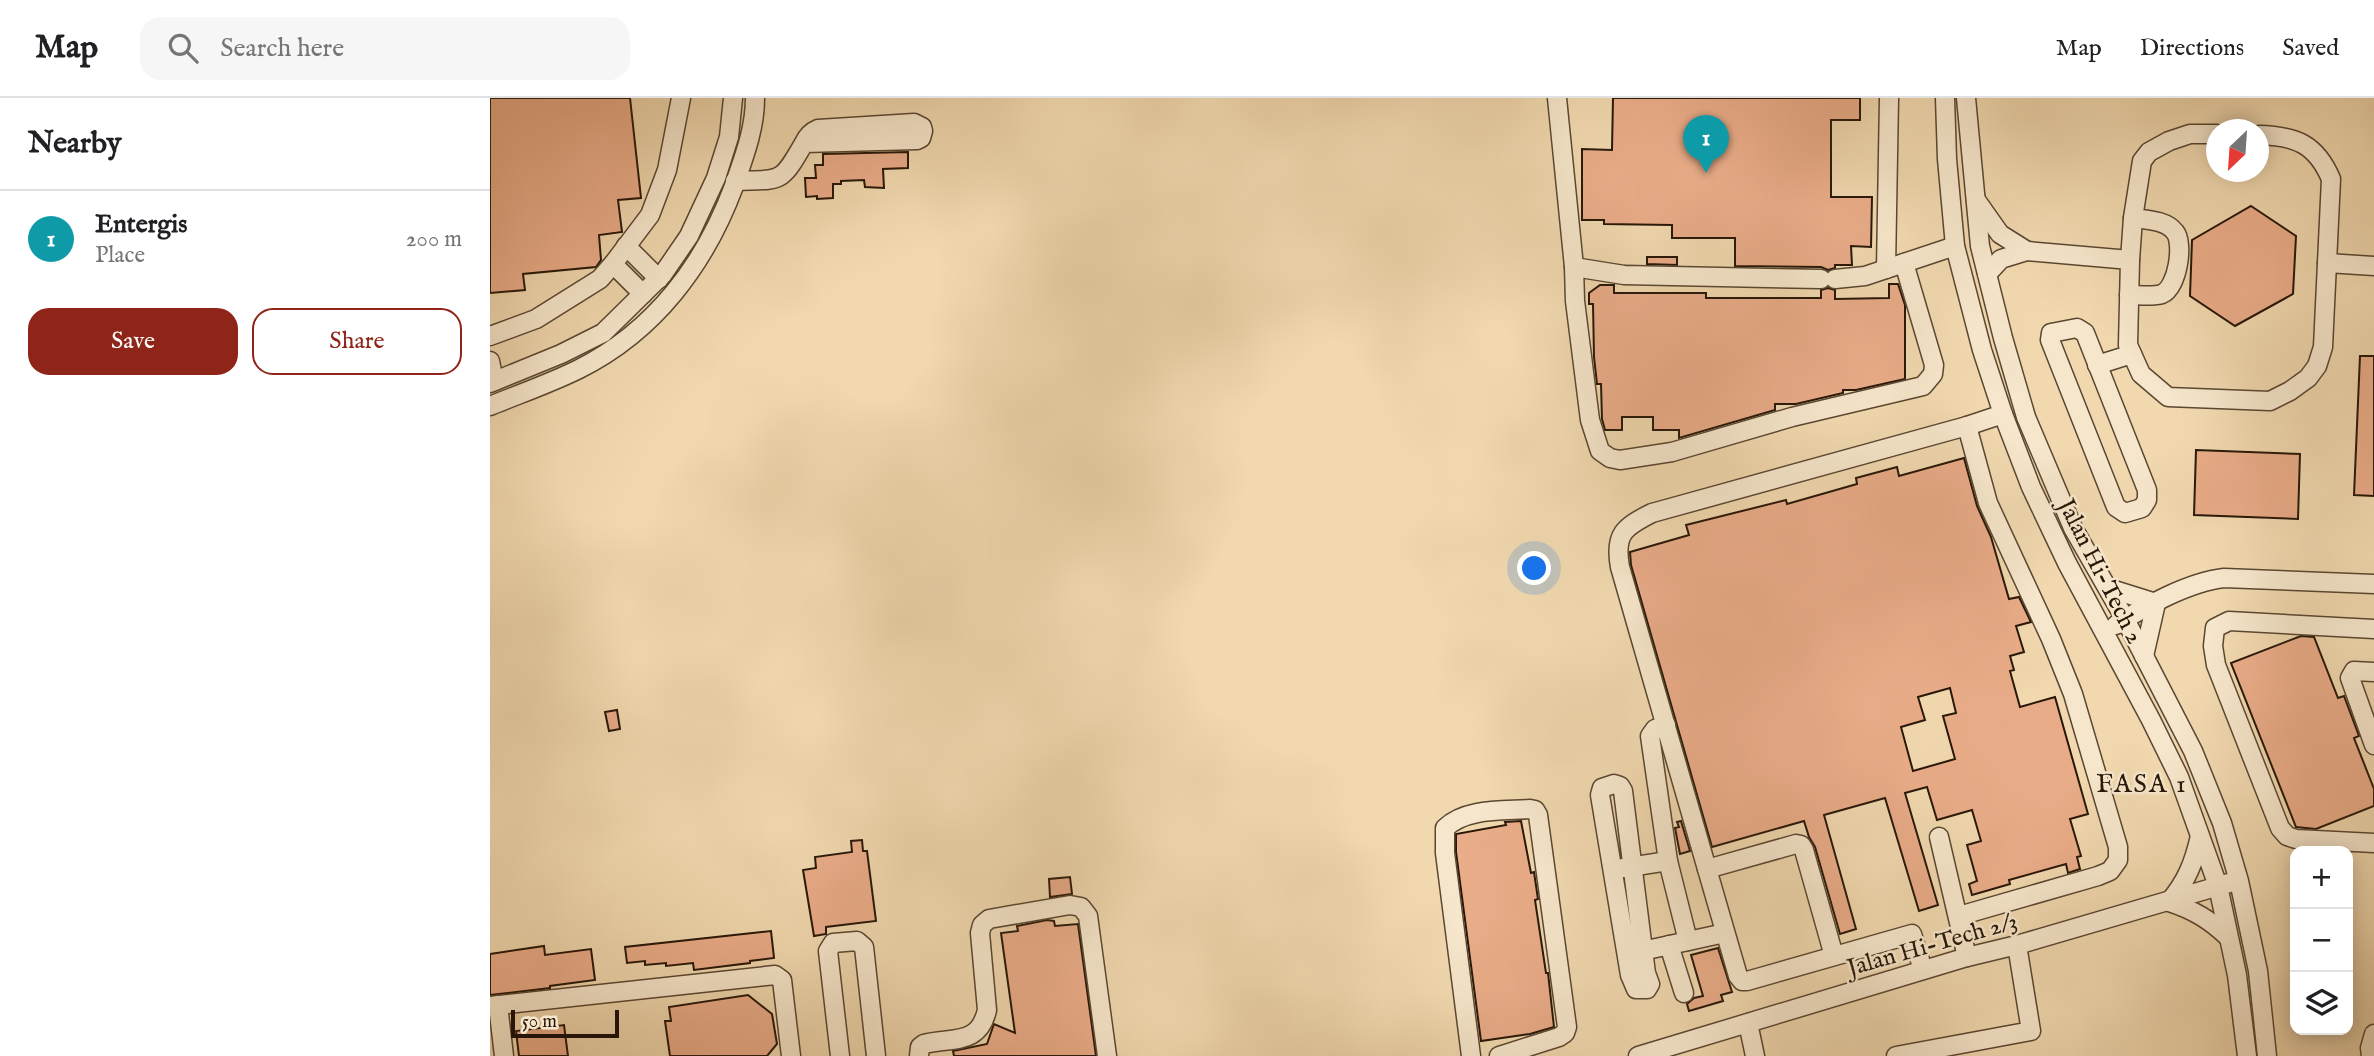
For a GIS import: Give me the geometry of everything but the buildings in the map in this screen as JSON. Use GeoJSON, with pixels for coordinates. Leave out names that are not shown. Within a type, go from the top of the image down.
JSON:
{"type":"FeatureCollection","features":[{"type":"Feature","properties":{"kind":"street"},"geometry":{"type":"LineString","coordinates":[[490,335],[536,319],[600,279],[613,264],[650,215],[667,170],[681,98]]}},
{"type":"Feature","properties":{"kind":"street"},"geometry":{"type":"LineString","coordinates":[[490,361],[492,382],[561,354],[603,333],[659,279],[689,236],[716,178],[729,137],[733,98]]}},
{"type":"Feature","properties":{"kind":"street"},"geometry":{"type":"LineString","coordinates":[[490,406],[579,369],[610,351],[650,321],[701,257],[724,212],[755,117],[755,98]]}},
{"type":"Feature","properties":{"kind":"street"},"geometry":{"type":"LineString","coordinates":[[1557,98],[1575,301],[1590,419],[1600,451],[1610,457],[1620,460],[1672,452],[1792,417],[1923,386],[1933,374],[1934,365],[1904,263]]}},
{"type":"Feature","properties":{"kind":"street"},"geometry":{"type":"LineString","coordinates":[[1886,270],[1889,98]]}},
{"type":"Feature","properties":{"kind":"street","name":"Jalan Hi-Tech 2"},"geometry":{"type":"LineString","coordinates":[[1945,98],[1947,159],[1955,246],[1982,350],[2003,414],[2036,498],[2179,777],[2218,886],[2237,975],[2248,1056]]}},
{"type":"Feature","properties":{"kind":"street","name":"Jalan Hi-Tech 2"},"geometry":{"type":"LineString","coordinates":[[1966,98],[1980,246],[2026,417],[2073,528],[2125,618],[2193,751],[2222,823],[2239,881],[2258,971],[2267,1056]]}},
{"type":"Feature","properties":{"kind":"street"},"geometry":{"type":"LineString","coordinates":[[735,181],[776,179],[782,176],[788,171],[804,143],[811,132],[818,129],[914,123],[922,127],[923,131],[917,140],[804,143]]}},
{"type":"Feature","properties":{"kind":"street"},"geometry":{"type":"LineString","coordinates":[[2206,134],[2190,134],[2169,141],[2149,152],[2142,161],[2133,218],[2128,345],[2141,374],[2168,397],[2270,401],[2308,378],[2317,366],[2323,347],[2331,179],[2323,160],[2292,138],[2269,135]]}},
{"type":"Feature","properties":{"kind":"street"},"geometry":{"type":"LineString","coordinates":[[1975,198],[2000,234],[2027,251]]}},
{"type":"Feature","properties":{"kind":"street"},"geometry":{"type":"LineString","coordinates":[[2129,295],[2161,294],[2169,289],[2177,271],[2178,237],[2175,232],[2158,222],[2133,218]]}},
{"type":"Feature","properties":{"kind":"street"},"geometry":{"type":"LineString","coordinates":[[626,246],[659,279]]}},
{"type":"Feature","properties":{"kind":"street"},"geometry":{"type":"LineString","coordinates":[[1574,267],[1624,275],[1828,279],[1865,276],[1955,246]]}},
{"type":"Feature","properties":{"kind":"street"},"geometry":{"type":"LineString","coordinates":[[1987,274],[2001,259],[2027,251],[2130,260]]}},
{"type":"Feature","properties":{"kind":"street"},"geometry":{"type":"LineString","coordinates":[[2327,263],[2374,265]]}},
{"type":"Feature","properties":{"kind":"street"},"geometry":{"type":"LineString","coordinates":[[613,264],[643,295]]}},
{"type":"Feature","properties":{"kind":"street"},"geometry":{"type":"LineString","coordinates":[[2058,330],[2085,332],[2097,365],[2147,490],[2147,500],[2142,508],[2125,513],[2116,507],[2050,340],[2051,333],[2058,330]]}},
{"type":"Feature","properties":{"kind":"street"},"geometry":{"type":"LineString","coordinates":[[2097,365],[2132,354]]}},
{"type":"Feature","properties":{"kind":"street"},"geometry":{"type":"LineString","coordinates":[[1923,970],[1912,934],[1742,981],[1738,976],[1617,551],[1620,537],[1628,525],[1652,513],[2003,414]]}},
{"type":"Feature","properties":{"kind":"street"},"geometry":{"type":"LineString","coordinates":[[1959,916],[2098,876],[2110,870],[2118,860],[2118,847],[2073,694],[2051,639],[1988,503],[1967,426]]}},
{"type":"Feature","properties":{"kind":"street"},"geometry":{"type":"LineString","coordinates":[[2105,632],[2125,618],[2204,580],[2224,578],[2374,584]]}},
{"type":"Feature","properties":{"kind":"street"},"geometry":{"type":"LineString","coordinates":[[2108,588],[2156,603]]}},
{"type":"Feature","properties":{"kind":"street"},"geometry":{"type":"LineString","coordinates":[[2144,656],[2156,603]]}},
{"type":"Feature","properties":{"kind":"street"},"geometry":{"type":"LineString","coordinates":[[2374,629],[2229,621],[2215,628],[2213,646],[2217,665],[2280,828],[2287,836],[2296,839],[2374,843]]}},
{"type":"Feature","properties":{"kind":"street"},"geometry":{"type":"LineString","coordinates":[[2374,672],[2354,671],[2350,678],[2374,745]]}},
{"type":"Feature","properties":{"kind":"street"},"geometry":{"type":"LineString","coordinates":[[1666,725],[1655,729],[1650,736],[1668,861],[1688,941]]}},
{"type":"Feature","properties":{"kind":"street"},"geometry":{"type":"LineString","coordinates":[[1614,784],[1620,786],[1623,791],[1632,867],[1635,952],[1613,869],[1600,795],[1602,788],[1614,784]]}},
{"type":"Feature","properties":{"kind":"street"},"geometry":{"type":"LineString","coordinates":[[1471,1056],[1445,853],[1445,828],[1454,820],[1473,814],[1530,808],[1538,815],[1567,1027],[1559,1037],[1499,1056]]}},
{"type":"Feature","properties":{"kind":"street"},"geometry":{"type":"LineString","coordinates":[[2200,836],[2189,875],[2169,901],[2198,912],[2228,937]]}},
{"type":"Feature","properties":{"kind":"street"},"geometry":{"type":"LineString","coordinates":[[1939,837],[1967,957]]}},
{"type":"Feature","properties":{"kind":"street"},"geometry":{"type":"LineString","coordinates":[[1707,869],[1796,844],[1801,845],[1834,956]]}},
{"type":"Feature","properties":{"kind":"street"},"geometry":{"type":"LineString","coordinates":[[1613,869],[1668,861]]}},
{"type":"Feature","properties":{"kind":"street","name":"Jalan Hi-Tech 2/3"},"geometry":{"type":"LineString","coordinates":[[1638,1056],[1967,957],[2239,881]]}},
{"type":"Feature","properties":{"kind":"street"},"geometry":{"type":"LineString","coordinates":[[919,1056],[920,1047],[924,1044],[970,1037],[985,1019],[987,1010],[980,933],[982,925],[989,919],[1070,905],[1081,907],[1088,916],[1107,1056]]}},
{"type":"Feature","properties":{"kind":"street"},"geometry":{"type":"LineString","coordinates":[[1635,952],[1725,933]]}},
{"type":"Feature","properties":{"kind":"street"},"geometry":{"type":"LineString","coordinates":[[840,1056],[828,951],[833,943],[857,941],[864,947],[876,1056]]}},
{"type":"Feature","properties":{"kind":"street"},"geometry":{"type":"LineString","coordinates":[[1669,945],[1684,993]]}},
{"type":"Feature","properties":{"kind":"street"},"geometry":{"type":"LineString","coordinates":[[1896,1056],[2031,1031],[2017,945]]}},
{"type":"Feature","properties":{"kind":"street"},"geometry":{"type":"LineString","coordinates":[[505,1056],[494,1005],[775,975],[782,980],[791,1056]]}},
{"type":"Feature","properties":{"kind":"street"},"geometry":{"type":"LineString","coordinates":[[1748,1023],[1755,1056]]}},
{"type":"Feature","properties":{"kind":"street"},"geometry":{"type":"LineString","coordinates":[[2371,1056],[2374,1034]]}},
{"type":"Feature","properties":{"kind":"place","name":"Entergis"},"geometry":{"type":"Point","coordinates":[1706,173]}},
{"type":"Feature","properties":{"kind":"district","name":"FASA 1"},"geometry":{"type":"Point","coordinates":[2142,783]}}]}
